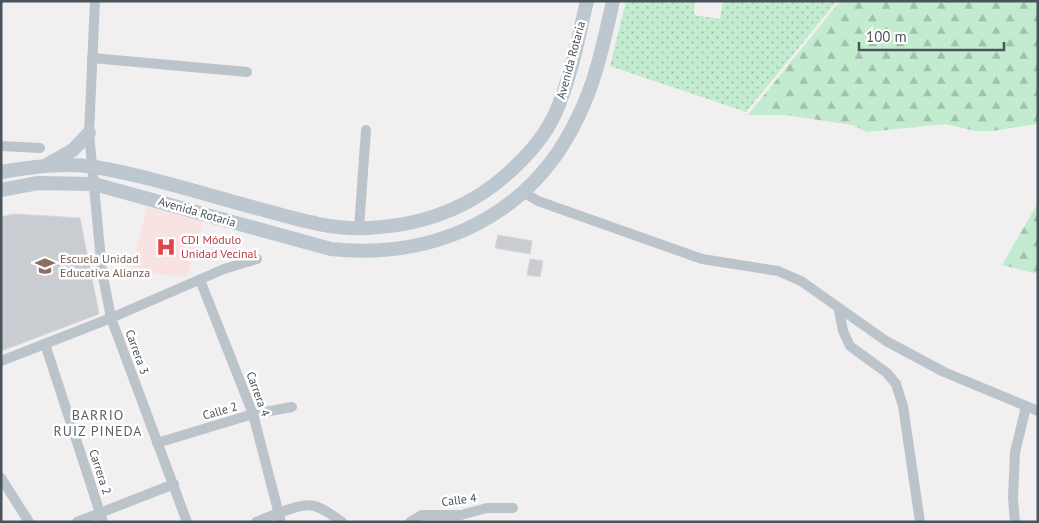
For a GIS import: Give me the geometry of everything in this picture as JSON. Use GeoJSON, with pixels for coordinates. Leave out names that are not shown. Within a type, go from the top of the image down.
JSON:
{"type":"FeatureCollection","features":[{"type":"Feature","properties":{"kind":"main road","name":"Avenida Rotaria"},"geometry":{"type":"LineString","coordinates":[[1,172],[41,166],[93,167],[298,219],[359,228],[405,224],[446,213],[486,191],[523,160],[554,116],[564,94],[586,1]]}},
{"type":"Feature","properties":{"kind":"main road","name":"Avenida Rotaria"},"geometry":{"type":"LineString","coordinates":[[1,190],[46,182],[94,184],[331,249],[360,252],[396,250],[425,245],[442,239],[499,210],[524,192],[555,158],[578,119],[595,76],[613,1]]}},
{"type":"Feature","properties":{"kind":"main road"},"geometry":{"type":"LineString","coordinates":[[41,166],[66,155],[80,145],[89,133]]}},
{"type":"Feature","properties":{"kind":"street","name":"Carrera 3"},"geometry":{"type":"LineString","coordinates":[[95,1],[89,133],[102,271],[111,318],[187,522]]}},
{"type":"Feature","properties":{"kind":"street"},"geometry":{"type":"LineString","coordinates":[[92,58],[247,72]]}},
{"type":"Feature","properties":{"kind":"street"},"geometry":{"type":"LineString","coordinates":[[359,228],[366,130]]}},
{"type":"Feature","properties":{"kind":"street"},"geometry":{"type":"LineString","coordinates":[[1,146],[40,148]]}},
{"type":"Feature","properties":{"kind":"street"},"geometry":{"type":"LineString","coordinates":[[524,192],[538,201],[702,259],[778,271],[801,281],[822,294],[839,310],[886,340],[944,372],[1038,411]]}},
{"type":"Feature","properties":{"kind":"street"},"geometry":{"type":"LineString","coordinates":[[1,361],[254,259]]}},
{"type":"Feature","properties":{"kind":"street","name":"Carrera 4"},"geometry":{"type":"LineString","coordinates":[[200,280],[253,414],[280,517]]}},
{"type":"Feature","properties":{"kind":"street"},"geometry":{"type":"LineString","coordinates":[[839,310],[843,331],[850,346],[887,374],[896,384],[903,406],[920,522]]}},
{"type":"Feature","properties":{"kind":"street","name":"Carrera 2"},"geometry":{"type":"LineString","coordinates":[[46,344],[102,518]]}},
{"type":"Feature","properties":{"kind":"street","name":"Calle 2"},"geometry":{"type":"LineString","coordinates":[[156,443],[253,414],[292,407]]}},
{"type":"Feature","properties":{"kind":"street"},"geometry":{"type":"LineString","coordinates":[[1016,522],[1013,498],[1015,452],[1026,407]]}},
{"type":"Feature","properties":{"kind":"street"},"geometry":{"type":"LineString","coordinates":[[1,478],[29,522]]}},
{"type":"Feature","properties":{"kind":"street"},"geometry":{"type":"LineString","coordinates":[[77,522],[102,518],[174,484]]}},
{"type":"Feature","properties":{"kind":"street"},"geometry":{"type":"LineString","coordinates":[[256,522],[280,517],[311,505],[324,509],[342,522]]}},
{"type":"Feature","properties":{"kind":"street","name":"Calle 4"},"geometry":{"type":"LineString","coordinates":[[410,522],[422,515],[461,515],[487,508],[513,508]]}},
{"type":"Feature","properties":{"kind":"shaded area","name":"CDI Módulo Unidad Vecinal"},"geometry":{"type":"Polygon","coordinates":[[[147,206],[203,221],[187,277],[131,272],[147,206]]]}},
{"type":"Feature","properties":{"kind":"green space"},"geometry":{"type":"Polygon","coordinates":[[[626,1],[695,1],[694,15],[720,19],[723,1],[837,1],[746,112],[610,66],[626,1]]]}},
{"type":"Feature","properties":{"kind":"green space"},"geometry":{"type":"Polygon","coordinates":[[[840,1],[1038,1],[1038,124],[992,131],[976,131],[945,124],[867,132],[852,125],[786,115],[748,115],[840,1]]]}},
{"type":"Feature","properties":{"kind":"green space"},"geometry":{"type":"Polygon","coordinates":[[[1038,203],[1038,274],[1002,265],[1038,203]]]}},
{"type":"Feature","properties":{"kind":"building","name":"Escuela Unidad Educativa Alianza"},"geometry":{"type":"Polygon","coordinates":[[[15,214],[80,218],[99,314],[1,351],[1,217],[15,214]]]}},
{"type":"Feature","properties":{"kind":"building"},"geometry":{"type":"Polygon","coordinates":[[[498,235],[532,241],[530,254],[495,248],[498,235]]]}},
{"type":"Feature","properties":{"kind":"building"},"geometry":{"type":"Polygon","coordinates":[[[530,259],[543,261],[540,277],[527,275],[530,259]]]}},
{"type":"Feature","properties":{"kind":"place","name":"CDI Módulo Unidad Vecinal"},"geometry":{"type":"Point","coordinates":[166,247]}},
{"type":"Feature","properties":{"kind":"place","name":"Escuela Unidad Educativa Alianza"},"geometry":{"type":"Point","coordinates":[45,266]}},
{"type":"Feature","properties":{"kind":"district","name":"BARRIO RUIZ PINEDA"},"geometry":{"type":"Point","coordinates":[98,424]}}]}
